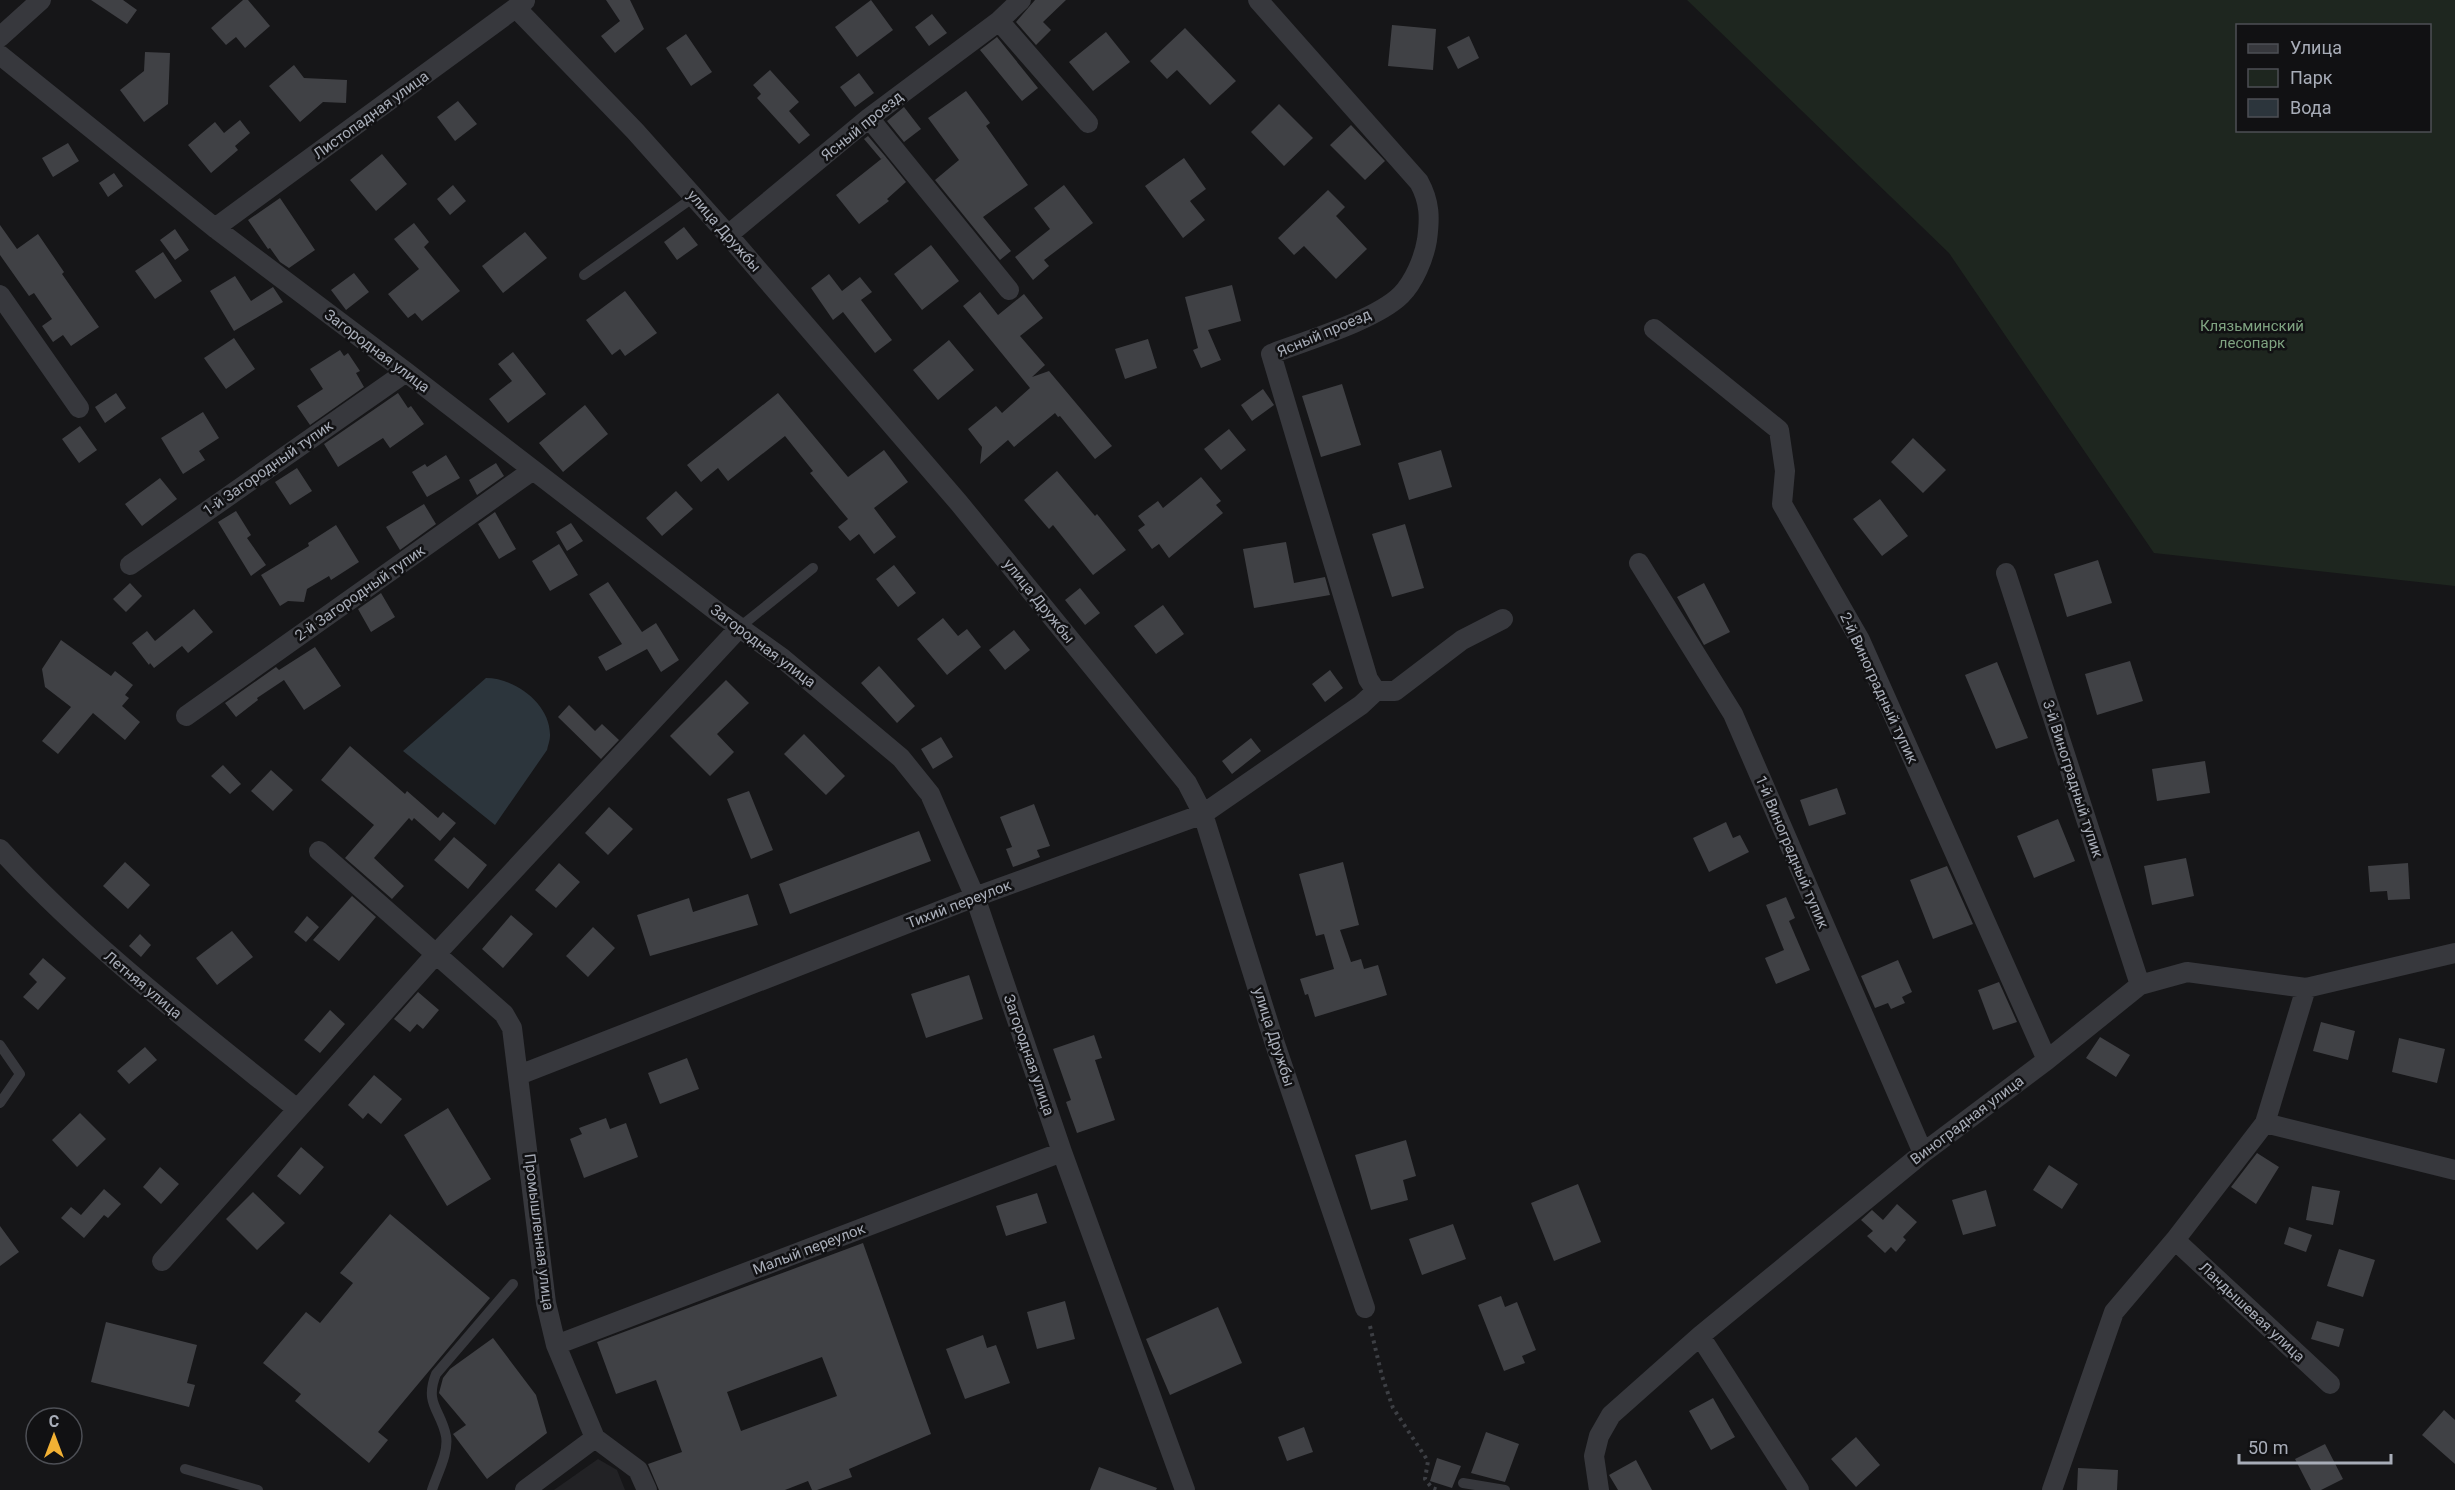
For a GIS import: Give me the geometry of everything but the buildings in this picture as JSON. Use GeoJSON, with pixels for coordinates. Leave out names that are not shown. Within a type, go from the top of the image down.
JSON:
{"type":"FeatureCollection","features":[{"type":"Feature","properties":{"kind":"street"},"geometry":{"type":"LineString","coordinates":[[0,37],[41,0]]}},
{"type":"Feature","properties":{"kind":"street","name":"Ясный проезд"},"geometry":{"type":"LineString","coordinates":[[728,235],[869,118],[999,21],[1021,0]]}},
{"type":"Feature","properties":{"kind":"street","name":"Ясный проезд"},"geometry":{"type":"LineString","coordinates":[[1258,0],[1419,182],[1427,197],[1430,213],[1426,244],[1410,283],[1401,295],[1385,306],[1345,326],[1270,354],[1368,679],[1376,691]]}},
{"type":"Feature","properties":{"kind":"street","name":"улица Дружбы"},"geometry":{"type":"LineString","coordinates":[[521,4],[728,235],[959,503],[1187,783],[1203,814],[1275,1041],[1365,1308]]}},
{"type":"Feature","properties":{"kind":"street","name":"Листопадная улица"},"geometry":{"type":"LineString","coordinates":[[215,228],[521,4]]}},
{"type":"Feature","properties":{"kind":"street"},"geometry":{"type":"LineString","coordinates":[[999,21],[1088,123]]}},
{"type":"Feature","properties":{"kind":"street","name":"Загородная улица"},"geometry":{"type":"LineString","coordinates":[[0,55],[215,228],[782,658],[901,758],[930,794],[975,897],[1062,1152],[1185,1490]]}},
{"type":"Feature","properties":{"kind":"street"},"geometry":{"type":"LineString","coordinates":[[869,118],[1009,290]]}},
{"type":"Feature","properties":{"kind":"street"},"geometry":{"type":"LineString","coordinates":[[0,295],[80,408]]}},
{"type":"Feature","properties":{"kind":"street","name":"2-й Виноградный тупик"},"geometry":{"type":"LineString","coordinates":[[1654,328],[1779,430],[1785,471],[1782,504],[1860,640],[2047,1060]]}},
{"type":"Feature","properties":{"kind":"street","name":"1-й Загородный тупик"},"geometry":{"type":"LineString","coordinates":[[130,565],[406,372]]}},
{"type":"Feature","properties":{"kind":"street","name":"2-й Загородный тупик"},"geometry":{"type":"LineString","coordinates":[[186,716],[533,470]]}},
{"type":"Feature","properties":{"kind":"street","name":"1-й Виноградный тупик"},"geometry":{"type":"LineString","coordinates":[[1639,563],[1732,714],[1923,1153]]}},
{"type":"Feature","properties":{"kind":"street","name":"3-й Виноградный тупик"},"geometry":{"type":"LineString","coordinates":[[2006,573],[2140,985]]}},
{"type":"Feature","properties":{"kind":"street"},"geometry":{"type":"LineString","coordinates":[[1376,691],[1395,691],[1462,640],[1503,619]]}},
{"type":"Feature","properties":{"kind":"street"},"geometry":{"type":"LineString","coordinates":[[162,1261],[436,954],[740,627]]}},
{"type":"Feature","properties":{"kind":"street","name":"Тихий переулок"},"geometry":{"type":"LineString","coordinates":[[519,1076],[975,897],[1203,814],[1361,705],[1376,691]]}},
{"type":"Feature","properties":{"kind":"street","name":"Летняя улица"},"geometry":{"type":"LineString","coordinates":[[0,849],[37,889],[93,943],[297,1109]]}},
{"type":"Feature","properties":{"kind":"street","name":"Промышленная улица"},"geometry":{"type":"LineString","coordinates":[[319,851],[504,1014],[512,1028],[546,1303],[556,1345],[595,1438]]}},
{"type":"Feature","properties":{"kind":"street","name":"Виноградная улица"},"geometry":{"type":"LineString","coordinates":[[1599,1490],[1594,1456],[1599,1436],[1611,1415],[1700,1336],[1923,1153],[2047,1060],[2140,985],[2187,972],[2306,988],[2455,953]]}},
{"type":"Feature","properties":{"kind":"street"},"geometry":{"type":"LineString","coordinates":[[2052,1490],[2114,1312],[2175,1240],[2265,1123],[2306,988]]}},
{"type":"Feature","properties":{"kind":"street"},"geometry":{"type":"LineString","coordinates":[[2265,1123],[2455,1170]]}},
{"type":"Feature","properties":{"kind":"street","name":"Малый переулок"},"geometry":{"type":"LineString","coordinates":[[556,1345],[1062,1152]]}},
{"type":"Feature","properties":{"kind":"street","name":"Ландышевая улица"},"geometry":{"type":"LineString","coordinates":[[2175,1240],[2330,1384]]}},
{"type":"Feature","properties":{"kind":"street"},"geometry":{"type":"LineString","coordinates":[[1700,1336],[1799,1490]]}},
{"type":"Feature","properties":{"kind":"street"},"geometry":{"type":"LineString","coordinates":[[525,1490],[595,1438],[638,1470],[647,1490]]}},
{"type":"Feature","properties":{"kind":"lane"},"geometry":{"type":"LineString","coordinates":[[584,275],[694,197]]}},
{"type":"Feature","properties":{"kind":"lane"},"geometry":{"type":"LineString","coordinates":[[740,627],[813,568]]}},
{"type":"Feature","properties":{"kind":"lane"},"geometry":{"type":"LineString","coordinates":[[0,1046],[20,1074],[0,1103]]}},
{"type":"Feature","properties":{"kind":"lane"},"geometry":{"type":"LineString","coordinates":[[432,1490],[446,1448],[446,1436],[432,1401],[431,1388],[436,1374],[513,1284]]}},
{"type":"Feature","properties":{"kind":"lane"},"geometry":{"type":"LineString","coordinates":[[185,1469],[258,1490]]}},
{"type":"Feature","properties":{"kind":"lane"},"geometry":{"type":"LineString","coordinates":[[1464,1483],[1505,1490]]}},
{"type":"Feature","properties":{"kind":"path"},"geometry":{"type":"LineString","coordinates":[[1365,1308],[1382,1376],[1394,1408],[1428,1461],[1425,1479],[1432,1488],[1438,1490]]}},
{"type":"Feature","properties":{"kind":"shaded area"},"geometry":{"type":"Polygon","coordinates":[[[598,1459],[617,1470],[625,1490],[554,1490],[598,1459]]]}},
{"type":"Feature","properties":{"kind":"green space","name":"Клязьминский лесопарк"},"geometry":{"type":"Polygon","coordinates":[[[1687,0],[2455,0],[2455,586],[2154,553],[1949,253],[1687,0]]]}},
{"type":"Feature","properties":{"kind":"water"},"geometry":{"type":"Polygon","coordinates":[[[486,678],[508,683],[529,695],[544,713],[549,724],[550,736],[547,750],[495,825],[403,751],[486,678]]]}}]}
